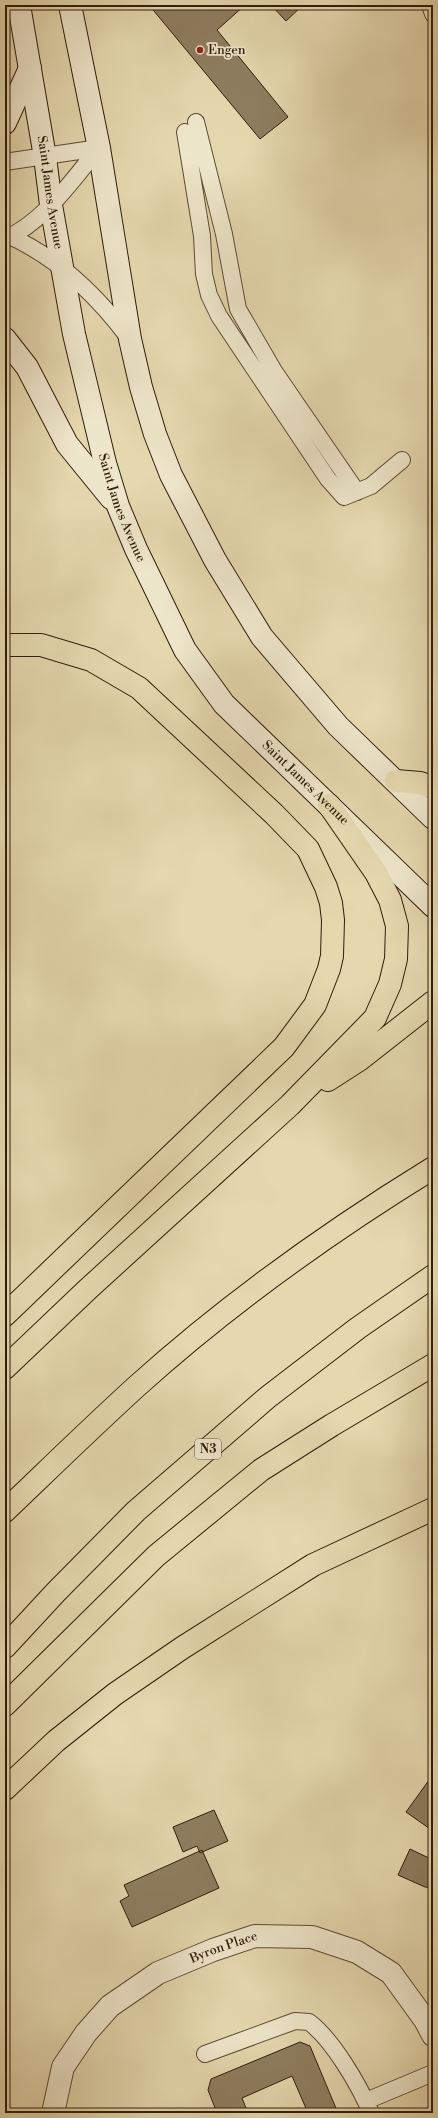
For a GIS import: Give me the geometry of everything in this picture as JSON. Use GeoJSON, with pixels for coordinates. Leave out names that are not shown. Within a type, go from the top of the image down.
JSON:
{"type":"FeatureCollection","features":[{"type":"Feature","properties":{"kind":"highway"},"geometry":{"type":"LineString","coordinates":[[5,645],[41,645],[91,660],[139,688],[274,814],[308,849],[326,887],[332,911],[333,934],[329,970],[315,1005],[284,1047],[5,1315]]}},
{"type":"Feature","properties":{"kind":"highway"},"geometry":{"type":"LineString","coordinates":[[396,781],[420,783],[433,787]]}},
{"type":"Feature","properties":{"kind":"highway"},"geometry":{"type":"LineString","coordinates":[[5,1368],[94,1283],[290,1105],[375,1018],[390,984],[396,958],[397,926],[390,900],[376,873],[329,805]]}},
{"type":"Feature","properties":{"kind":"highway"},"geometry":{"type":"LineString","coordinates":[[290,1105],[359,1060],[433,1002]]}},
{"type":"Feature","properties":{"kind":"highway"},"geometry":{"type":"LineString","coordinates":[[5,1511],[137,1386],[201,1332],[276,1273],[433,1168]]}},
{"type":"Feature","properties":{"kind":"highway","name":"N3"},"geometry":{"type":"LineString","coordinates":[[5,1647],[56,1592],[136,1511],[244,1418],[358,1328],[433,1276]]}},
{"type":"Feature","properties":{"kind":"highway"},"geometry":{"type":"LineString","coordinates":[[5,1705],[156,1556],[261,1470],[332,1425],[433,1365]]}},
{"type":"Feature","properties":{"kind":"highway"},"geometry":{"type":"LineString","coordinates":[[5,1789],[56,1741],[115,1694],[182,1648],[313,1565],[433,1509]]}},
{"type":"Feature","properties":{"kind":"main road","name":"Saint James Avenue"},"geometry":{"type":"LineString","coordinates":[[19,5],[45,157],[51,205],[74,334],[93,420],[118,506],[136,549],[185,650],[224,704],[433,906]]}},
{"type":"Feature","properties":{"kind":"main road"},"geometry":{"type":"LineString","coordinates":[[70,5],[99,148],[130,340],[141,387],[155,434],[171,475],[215,560],[262,636],[338,726],[433,818]]}},
{"type":"Feature","properties":{"kind":"main road"},"geometry":{"type":"LineString","coordinates":[[5,123],[30,68]]}},
{"type":"Feature","properties":{"kind":"main road"},"geometry":{"type":"LineString","coordinates":[[5,339],[27,367],[67,444],[118,506]]}},
{"type":"Feature","properties":{"kind":"main road","name":"Byron Place"},"geometry":{"type":"LineString","coordinates":[[53,2113],[64,2067],[86,2032],[110,2006],[158,1973],[213,1950],[255,1936],[312,1936],[357,1952],[391,1973],[425,2020],[433,2035]]}},
{"type":"Feature","properties":{"kind":"lane"},"geometry":{"type":"LineString","coordinates":[[430,5],[433,14]]}},
{"type":"Feature","properties":{"kind":"lane"},"geometry":{"type":"LineString","coordinates":[[357,492],[274,371],[238,309],[224,234],[191,127],[202,236],[204,274],[209,295],[219,316],[328,479],[344,497],[357,492],[371,486],[402,460]]}},
{"type":"Feature","properties":{"kind":"lane"},"geometry":{"type":"LineString","coordinates":[[5,162],[99,148]]}},
{"type":"Feature","properties":{"kind":"lane"},"geometry":{"type":"LineString","coordinates":[[7,237],[51,205],[99,148]]}},
{"type":"Feature","properties":{"kind":"lane"},"geometry":{"type":"LineString","coordinates":[[7,237],[28,244],[62,268],[96,299],[130,340]]}},
{"type":"Feature","properties":{"kind":"lane"},"geometry":{"type":"LineString","coordinates":[[205,2054],[295,2021],[309,2022],[328,2040],[368,2107],[433,2073]]}},
{"type":"Feature","properties":{"kind":"building"},"geometry":{"type":"Polygon","coordinates":[[[149,5],[245,5],[217,30],[288,117],[260,139],[149,5]]]}},
{"type":"Feature","properties":{"kind":"building"},"geometry":{"type":"Polygon","coordinates":[[[271,5],[303,5],[286,21],[271,5]]]}},
{"type":"Feature","properties":{"kind":"building"},"geometry":{"type":"Polygon","coordinates":[[[432,1776],[433,1777],[433,1831],[406,1812],[432,1776]]]}},
{"type":"Feature","properties":{"kind":"building"},"geometry":{"type":"Polygon","coordinates":[[[214,1810],[228,1841],[200,1853],[197,1846],[183,1852],[173,1827],[214,1810]]]}},
{"type":"Feature","properties":{"kind":"building"},"geometry":{"type":"Polygon","coordinates":[[[410,1849],[433,1860],[433,1888],[425,1887],[398,1875],[410,1849]]]}},
{"type":"Feature","properties":{"kind":"building"},"geometry":{"type":"Polygon","coordinates":[[[202,1850],[219,1888],[132,1927],[120,1901],[129,1896],[124,1885],[202,1850]]]}},
{"type":"Feature","properties":{"kind":"building"},"geometry":{"type":"Polygon","coordinates":[[[300,2042],[310,2046],[338,2113],[308,2113],[292,2076],[242,2098],[248,2113],[217,2113],[208,2090],[211,2079],[300,2042]]]}},
{"type":"Feature","properties":{"kind":"place","name":"Engen"},"geometry":{"type":"Point","coordinates":[200,50]}}]}
